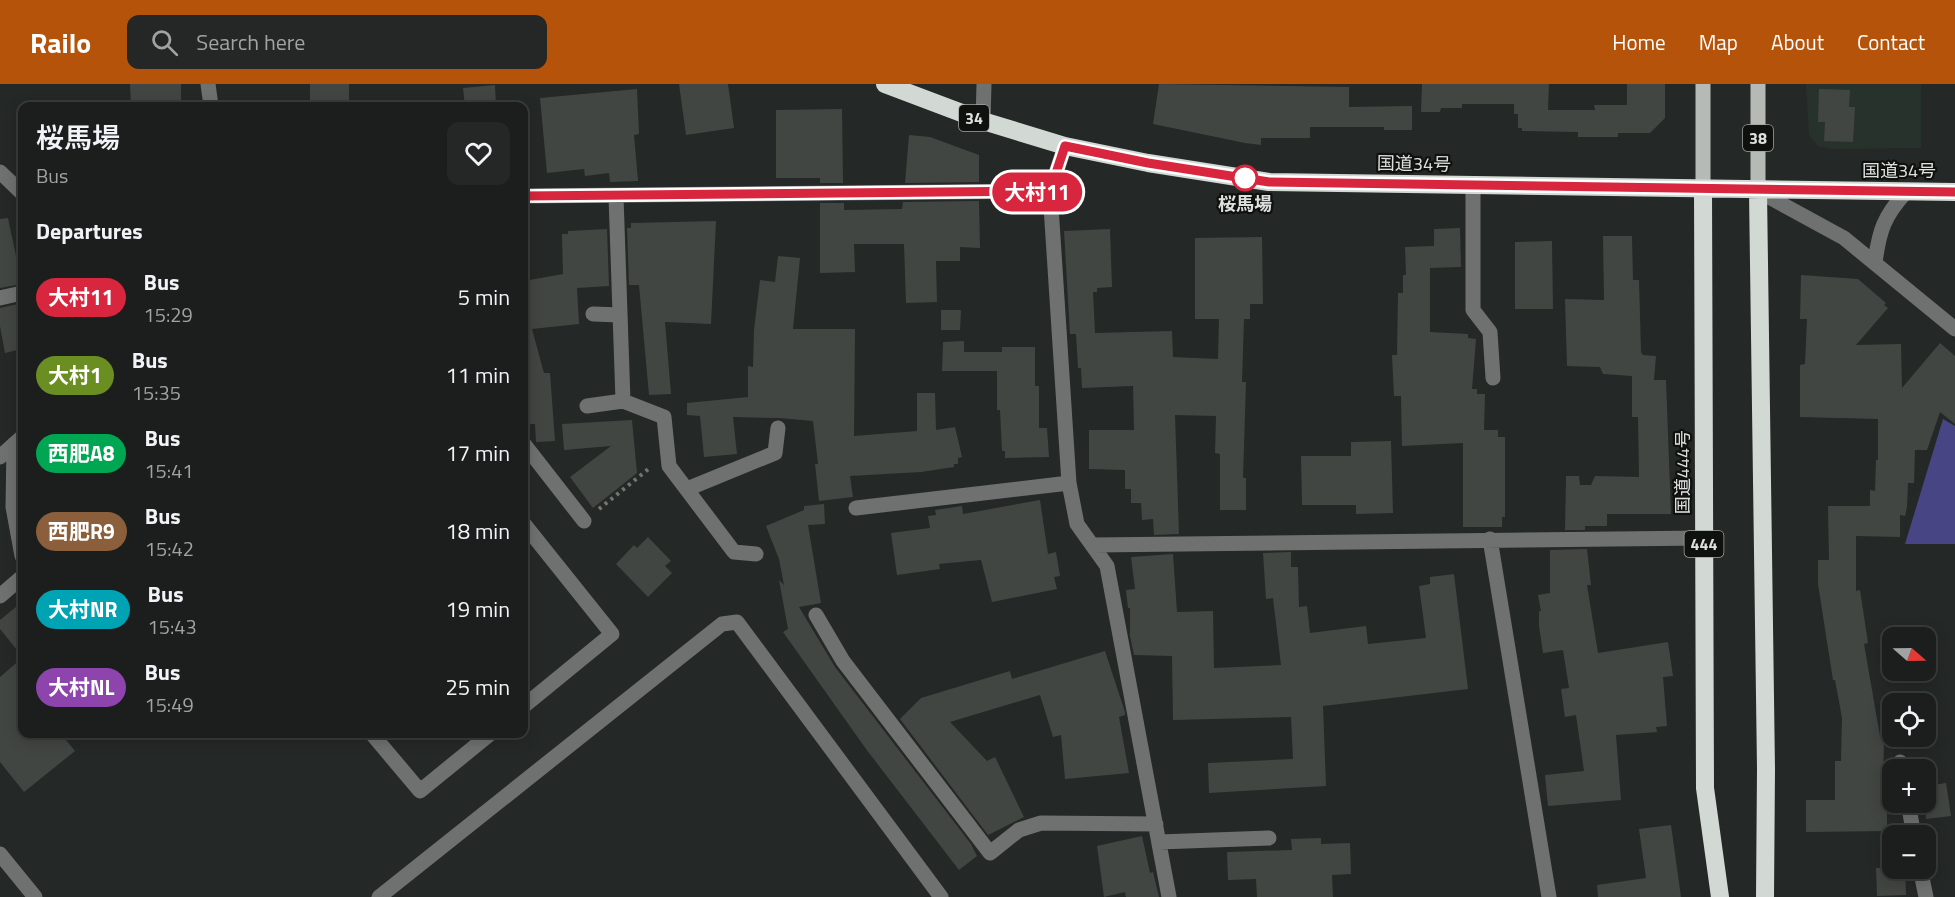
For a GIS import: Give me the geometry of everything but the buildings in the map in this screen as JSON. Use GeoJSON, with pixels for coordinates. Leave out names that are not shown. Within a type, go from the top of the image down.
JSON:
{"type":"FeatureCollection","features":[{"type":"Feature","properties":{"kind":"highway","name":"国道34号"},"geometry":{"type":"LineString","coordinates":[[885,84],[984,121],[1065,146],[1148,163],[1269,182],[1758,191],[1955,192]]}},
{"type":"Feature","properties":{"kind":"highway","name":"国道444号"},"geometry":{"type":"LineString","coordinates":[[1703,190],[1705,788],[1720,897]]}},
{"type":"Feature","properties":{"kind":"highway"},"geometry":{"type":"LineString","coordinates":[[1758,191],[1766,769],[1765,897]]}},
{"type":"Feature","properties":{"kind":"main road"},"geometry":{"type":"LineString","coordinates":[[1703,84],[1703,190]]}},
{"type":"Feature","properties":{"kind":"main road","name":"38"},"geometry":{"type":"LineString","coordinates":[[1758,84],[1758,191]]}},
{"type":"Feature","properties":{"kind":"street"},"geometry":{"type":"LineString","coordinates":[[208,84],[210,102]]}},
{"type":"Feature","properties":{"kind":"street"},"geometry":{"type":"LineString","coordinates":[[984,84],[984,121]]}},
{"type":"Feature","properties":{"kind":"street"},"geometry":{"type":"LineString","coordinates":[[1065,146],[1050,191],[1069,483],[1077,524],[1107,566],[1169,897]]}},
{"type":"Feature","properties":{"kind":"street"},"geometry":{"type":"LineString","coordinates":[[0,172],[18,192]]}},
{"type":"Feature","properties":{"kind":"street"},"geometry":{"type":"LineString","coordinates":[[1473,186],[1473,310],[1490,332],[1493,378]]}},
{"type":"Feature","properties":{"kind":"street"},"geometry":{"type":"LineString","coordinates":[[528,196],[1050,191]]}},
{"type":"Feature","properties":{"kind":"street"},"geometry":{"type":"LineString","coordinates":[[1758,191],[1844,238],[1955,328]]}},
{"type":"Feature","properties":{"kind":"street"},"geometry":{"type":"LineString","coordinates":[[1875,263],[1878,238],[1888,211],[1906,192]]}},
{"type":"Feature","properties":{"kind":"street"},"geometry":{"type":"LineString","coordinates":[[616,196],[622,401]]}},
{"type":"Feature","properties":{"kind":"street"},"geometry":{"type":"LineString","coordinates":[[0,298],[18,294]]}},
{"type":"Feature","properties":{"kind":"street"},"geometry":{"type":"LineString","coordinates":[[593,314],[620,315]]}},
{"type":"Feature","properties":{"kind":"street"},"geometry":{"type":"LineString","coordinates":[[587,406],[622,401],[664,417],[669,466],[734,552],[756,554]]}},
{"type":"Feature","properties":{"kind":"street"},"geometry":{"type":"LineString","coordinates":[[687,489],[775,453],[778,428]]}},
{"type":"Feature","properties":{"kind":"street"},"geometry":{"type":"LineString","coordinates":[[0,456],[18,441]]}},
{"type":"Feature","properties":{"kind":"street"},"geometry":{"type":"LineString","coordinates":[[18,441],[13,507],[18,534]]}},
{"type":"Feature","properties":{"kind":"street"},"geometry":{"type":"LineString","coordinates":[[528,449],[584,521]]}},
{"type":"Feature","properties":{"kind":"street"},"geometry":{"type":"LineString","coordinates":[[856,508],[1069,483]]}},
{"type":"Feature","properties":{"kind":"street"},"geometry":{"type":"LineString","coordinates":[[0,517],[13,507]]}},
{"type":"Feature","properties":{"kind":"street"},"geometry":{"type":"LineString","coordinates":[[528,529],[612,634],[528,703]]}},
{"type":"Feature","properties":{"kind":"street"},"geometry":{"type":"LineString","coordinates":[[1093,545],[1490,538],[1704,538]]}},
{"type":"Feature","properties":{"kind":"street"},"geometry":{"type":"LineString","coordinates":[[1490,538],[1550,897]]}},
{"type":"Feature","properties":{"kind":"street"},"geometry":{"type":"LineString","coordinates":[[0,596],[18,580]]}},
{"type":"Feature","properties":{"kind":"street"},"geometry":{"type":"LineString","coordinates":[[816,615],[843,661],[990,853],[1019,830],[1041,823],[1156,824]]}},
{"type":"Feature","properties":{"kind":"street"},"geometry":{"type":"LineString","coordinates":[[379,897],[722,624],[737,622],[941,897]]}},
{"type":"Feature","properties":{"kind":"street"},"geometry":{"type":"LineString","coordinates":[[375,738],[420,791],[485,738]]}},
{"type":"Feature","properties":{"kind":"street"},"geometry":{"type":"LineString","coordinates":[[1159,842],[1269,838]]}},
{"type":"Feature","properties":{"kind":"street"},"geometry":{"type":"LineString","coordinates":[[0,854],[35,897]]}},
{"type":"Feature","properties":{"kind":"street"},"geometry":{"type":"LineString","coordinates":[[1922,879],[1926,897]]}},
{"type":"Feature","properties":{"kind":"path"},"geometry":{"type":"LineString","coordinates":[[584,521],[668,453]]}},
{"type":"Feature","properties":{"kind":"shaded area"},"geometry":{"type":"Polygon","coordinates":[[[1806,84],[1921,84],[1921,148],[1832,149],[1818,146],[1809,135],[1806,84]]]}},
{"type":"Feature","properties":{"kind":"shaded area"},"geometry":{"type":"Polygon","coordinates":[[[1943,419],[1955,426],[1955,544],[1905,544],[1943,419]]]}},
{"type":"Feature","properties":{"kind":"bus line","name":"大村11"},"geometry":{"type":"LineString","coordinates":[[528,196],[1050,191],[1065,146],[1148,163],[1269,182],[1758,191],[1955,192]]}},
{"type":"Feature","properties":{"kind":"place","name":"桜馬場"},"geometry":{"type":"Point","coordinates":[1245,178]}}]}
